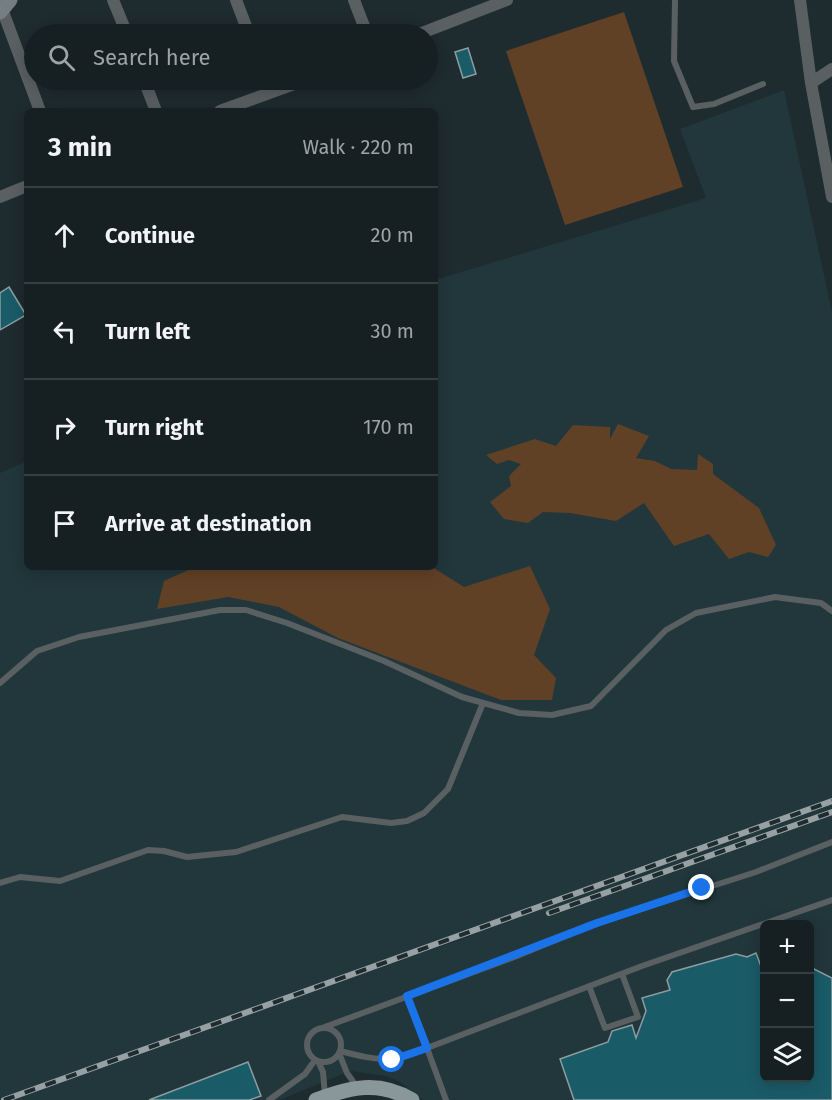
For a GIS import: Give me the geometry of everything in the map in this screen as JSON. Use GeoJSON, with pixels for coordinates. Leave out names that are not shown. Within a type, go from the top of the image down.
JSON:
{"type":"FeatureCollection","features":[{"type":"Feature","properties":{"kind":"main road"},"geometry":{"type":"LineString","coordinates":[[320,1098],[357,1087],[389,1089],[412,1100]]}},
{"type":"Feature","properties":{"kind":"street"},"geometry":{"type":"LineString","coordinates":[[113,0],[123,24]]}},
{"type":"Feature","properties":{"kind":"street"},"geometry":{"type":"LineString","coordinates":[[236,0],[245,24]]}},
{"type":"Feature","properties":{"kind":"street"},"geometry":{"type":"LineString","coordinates":[[354,0],[363,24]]}},
{"type":"Feature","properties":{"kind":"street"},"geometry":{"type":"LineString","coordinates":[[466,0],[471,13]]}},
{"type":"Feature","properties":{"kind":"street"},"geometry":{"type":"LineString","coordinates":[[438,26],[507,0]]}},
{"type":"Feature","properties":{"kind":"street"},"geometry":{"type":"LineString","coordinates":[[800,0],[811,83],[832,197]]}},
{"type":"Feature","properties":{"kind":"street"},"geometry":{"type":"LineString","coordinates":[[4,7],[24,65]]}},
{"type":"Feature","properties":{"kind":"street"},"geometry":{"type":"LineString","coordinates":[[811,83],[832,69]]}},
{"type":"Feature","properties":{"kind":"street"},"geometry":{"type":"LineString","coordinates":[[33,90],[39,108]]}},
{"type":"Feature","properties":{"kind":"street"},"geometry":{"type":"LineString","coordinates":[[148,90],[155,108]]}},
{"type":"Feature","properties":{"kind":"street"},"geometry":{"type":"LineString","coordinates":[[228,108],[276,90]]}},
{"type":"Feature","properties":{"kind":"street"},"geometry":{"type":"LineString","coordinates":[[0,197],[24,187]]}},
{"type":"Feature","properties":{"kind":"lane"},"geometry":{"type":"LineString","coordinates":[[675,0],[674,61],[693,107],[714,104],[763,84]]}},
{"type":"Feature","properties":{"kind":"lane"},"geometry":{"type":"LineString","coordinates":[[0,683],[37,651],[80,637],[220,610],[246,610],[287,623],[384,661],[462,697],[519,713],[552,715],[591,706],[666,630],[696,613],[776,597],[820,603],[832,611]]}},
{"type":"Feature","properties":{"kind":"lane"},"geometry":{"type":"LineString","coordinates":[[0,883],[20,877],[60,880],[147,850],[164,851],[187,857],[236,852],[342,817],[391,823],[407,821],[424,813],[448,789],[483,703]]}},
{"type":"Feature","properties":{"kind":"lane"},"geometry":{"type":"LineString","coordinates":[[320,1098],[323,1072],[317,1060],[309,1054],[307,1043],[312,1033],[322,1028],[597,923],[756,872],[832,842]]}},
{"type":"Feature","properties":{"kind":"lane"},"geometry":{"type":"LineString","coordinates":[[340,1052],[386,1060],[427,1048],[589,986],[832,900]]}},
{"type":"Feature","properties":{"kind":"lane"},"geometry":{"type":"LineString","coordinates":[[589,986],[605,1028],[638,1017],[622,974]]}},
{"type":"Feature","properties":{"kind":"lane"},"geometry":{"type":"LineString","coordinates":[[407,996],[446,1100]]}},
{"type":"Feature","properties":{"kind":"lane"},"geometry":{"type":"LineString","coordinates":[[322,1028],[338,1034],[340,1052],[347,1074],[357,1087]]}},
{"type":"Feature","properties":{"kind":"lane"},"geometry":{"type":"LineString","coordinates":[[317,1060],[329,1062],[340,1052]]}},
{"type":"Feature","properties":{"kind":"lane"},"geometry":{"type":"LineString","coordinates":[[269,1100],[305,1074],[317,1060]]}},
{"type":"Feature","properties":{"kind":"shaded area"},"geometry":{"type":"Polygon","coordinates":[[[624,12],[683,187],[565,225],[506,51],[624,12]]]}},
{"type":"Feature","properties":{"kind":"shaded area"},"geometry":{"type":"Polygon","coordinates":[[[784,90],[832,312],[832,1100],[423,1100],[400,1082],[386,1076],[350,1071],[280,1100],[0,1100],[0,473],[24,462],[24,570],[438,570],[438,279],[706,198],[680,129],[784,90]],[[531,907],[288,995],[463,939],[531,907]]]}},
{"type":"Feature","properties":{"kind":"shaded area"},"geometry":{"type":"Polygon","coordinates":[[[618,424],[649,436],[636,458],[655,461],[671,469],[697,470],[698,454],[713,464],[713,474],[759,508],[776,545],[768,557],[749,552],[729,559],[709,534],[674,546],[644,503],[616,521],[570,513],[543,512],[528,523],[504,519],[490,502],[511,486],[509,476],[521,464],[509,460],[497,464],[486,455],[535,439],[556,446],[573,425],[610,427],[610,439],[618,424]]]}},
{"type":"Feature","properties":{"kind":"shaded area"},"geometry":{"type":"Polygon","coordinates":[[[530,566],[550,609],[534,655],[556,678],[552,700],[501,700],[338,638],[279,607],[228,597],[157,609],[164,581],[188,570],[437,570],[464,587],[530,566]]]}},
{"type":"Feature","properties":{"kind":"building"},"geometry":{"type":"Polygon","coordinates":[[[468,48],[476,74],[463,78],[455,52],[468,48]]]}},
{"type":"Feature","properties":{"kind":"building"},"geometry":{"type":"Polygon","coordinates":[[[9,287],[24,312],[24,316],[0,330],[0,293],[9,287]]]}},
{"type":"Feature","properties":{"kind":"building"},"geometry":{"type":"Polygon","coordinates":[[[756,953],[760,964],[760,1082],[814,1082],[814,969],[832,978],[832,1100],[574,1100],[560,1059],[608,1042],[612,1031],[632,1025],[636,1038],[646,1011],[642,998],[670,990],[667,980],[672,972],[736,954],[747,957],[756,953]]]}},
{"type":"Feature","properties":{"kind":"building"},"geometry":{"type":"Polygon","coordinates":[[[248,1062],[261,1096],[249,1100],[149,1100],[248,1062]]]}},
{"type":"Feature","properties":{"kind":"railway"},"geometry":{"type":"LineString","coordinates":[[4,1100],[832,801]]}},
{"type":"Feature","properties":{"kind":"railway"},"geometry":{"type":"LineString","coordinates":[[549,913],[832,812]]}},
{"type":"Feature","properties":{"kind":"route"},"geometry":{"type":"LineString","coordinates":[[392,1060],[427,1048],[407,996],[517,956],[597,923],[702,888]]}}]}
